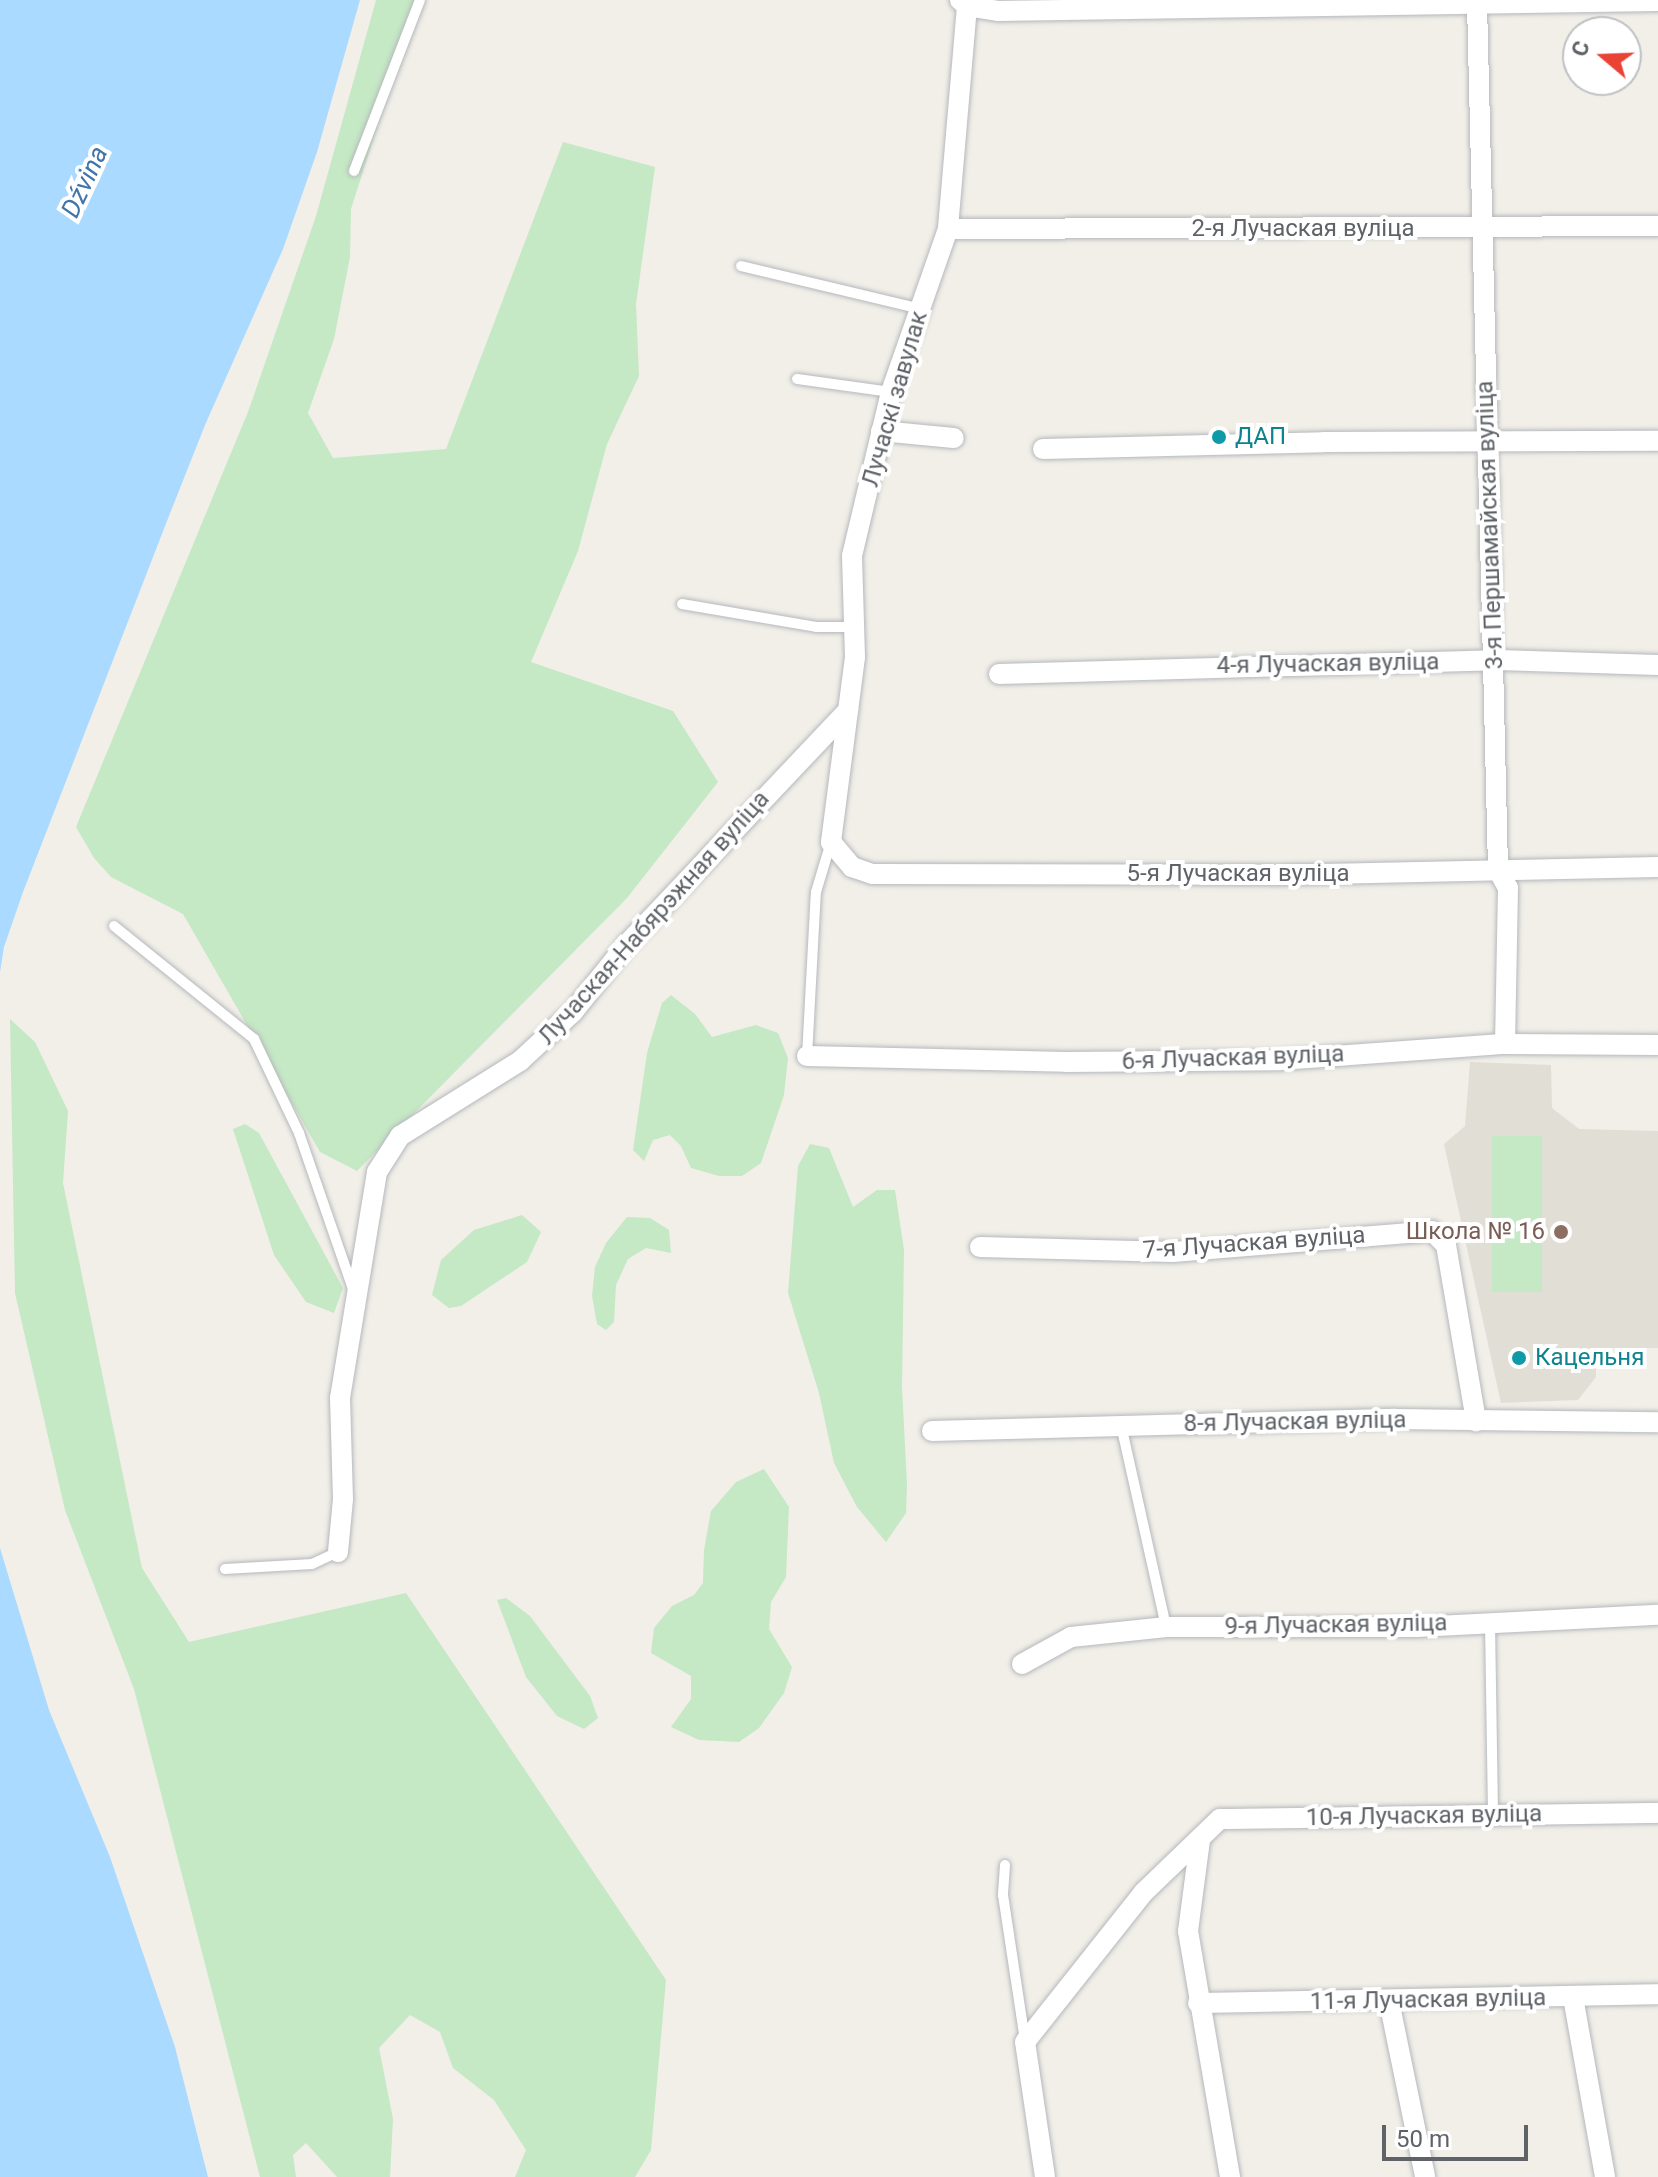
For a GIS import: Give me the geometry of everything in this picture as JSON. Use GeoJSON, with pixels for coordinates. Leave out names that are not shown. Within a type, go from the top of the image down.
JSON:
{"type":"FeatureCollection","features":[{"type":"Feature","properties":{"kind":"street"},"geometry":{"type":"LineString","coordinates":[[964,2],[998,11],[1083,11],[1477,1],[1658,1]]}},
{"type":"Feature","properties":{"kind":"street","name":"3-я Першамайская вуліца"},"geometry":{"type":"LineString","coordinates":[[1477,1],[1498,870],[1508,888],[1505,1044]]}},
{"type":"Feature","properties":{"kind":"street","name":"Лучаскі завулак"},"geometry":{"type":"LineString","coordinates":[[831,842],[855,657],[852,556],[891,392],[948,229],[964,2]]}},
{"type":"Feature","properties":{"kind":"street","name":"2-я Лучаская вуліца"},"geometry":{"type":"LineString","coordinates":[[948,229],[1658,226]]}},
{"type":"Feature","properties":{"kind":"street"},"geometry":{"type":"LineString","coordinates":[[881,431],[954,438]]}},
{"type":"Feature","properties":{"kind":"street"},"geometry":{"type":"LineString","coordinates":[[1043,449],[1281,443],[1658,441]]}},
{"type":"Feature","properties":{"kind":"street","name":"4-я Лучаская вуліца"},"geometry":{"type":"LineString","coordinates":[[999,674],[1495,660],[1658,665]]}},
{"type":"Feature","properties":{"kind":"street","name":"Лучаская-Набярэжная вуліца"},"geometry":{"type":"LineString","coordinates":[[338,1552],[343,1499],[340,1398],[377,1172],[400,1136],[520,1061],[573,1012],[627,944],[848,710]]}},
{"type":"Feature","properties":{"kind":"street","name":"5-я Лучаская вуліца"},"geometry":{"type":"LineString","coordinates":[[831,842],[852,867],[872,874],[1272,875],[1658,867]]}},
{"type":"Feature","properties":{"kind":"street","name":"6-я Лучаская вуліца"},"geometry":{"type":"LineString","coordinates":[[807,1056],[1066,1062],[1280,1060],[1505,1044],[1658,1045]]}},
{"type":"Feature","properties":{"kind":"street","name":"7-я Лучаская вуліца"},"geometry":{"type":"LineString","coordinates":[[980,1247],[1173,1252],[1432,1231],[1446,1245],[1476,1421]]}},
{"type":"Feature","properties":{"kind":"street","name":"8-я Лучаская вуліца"},"geometry":{"type":"LineString","coordinates":[[932,1431],[1121,1425],[1658,1422]]}},
{"type":"Feature","properties":{"kind":"street","name":"9-я Лучаская вуліца"},"geometry":{"type":"LineString","coordinates":[[1022,1664],[1071,1637],[1166,1627],[1417,1627],[1658,1615]]}},
{"type":"Feature","properties":{"kind":"street","name":"10-я Лучаская вуліца"},"geometry":{"type":"LineString","coordinates":[[1025,2042],[1143,1893],[1220,1819],[1658,1813]]}},
{"type":"Feature","properties":{"kind":"street"},"geometry":{"type":"LineString","coordinates":[[1200,1840],[1188,1931],[1230,2177]]}},
{"type":"Feature","properties":{"kind":"street","name":"11-я Лучаская вуліца"},"geometry":{"type":"LineString","coordinates":[[1198,2003],[1658,1994]]}},
{"type":"Feature","properties":{"kind":"street"},"geometry":{"type":"LineString","coordinates":[[1573,1997],[1605,2177]]}},
{"type":"Feature","properties":{"kind":"street"},"geometry":{"type":"LineString","coordinates":[[1389,2001],[1425,2177]]}},
{"type":"Feature","properties":{"kind":"street"},"geometry":{"type":"LineString","coordinates":[[1025,2042],[1045,2177]]}},
{"type":"Feature","properties":{"kind":"lane"},"geometry":{"type":"LineString","coordinates":[[354,171],[420,0]]}},
{"type":"Feature","properties":{"kind":"lane"},"geometry":{"type":"LineString","coordinates":[[741,266],[921,309]]}},
{"type":"Feature","properties":{"kind":"lane"},"geometry":{"type":"LineString","coordinates":[[797,379],[891,392]]}},
{"type":"Feature","properties":{"kind":"lane"},"geometry":{"type":"LineString","coordinates":[[682,604],[816,627],[852,627]]}},
{"type":"Feature","properties":{"kind":"lane"},"geometry":{"type":"LineString","coordinates":[[807,1056],[816,892],[831,842]]}},
{"type":"Feature","properties":{"kind":"lane"},"geometry":{"type":"LineString","coordinates":[[114,926],[254,1039],[299,1133],[355,1295]]}},
{"type":"Feature","properties":{"kind":"lane"},"geometry":{"type":"LineString","coordinates":[[1121,1425],[1166,1627]]}},
{"type":"Feature","properties":{"kind":"lane"},"geometry":{"type":"LineString","coordinates":[[225,1569],[312,1564],[338,1552]]}},
{"type":"Feature","properties":{"kind":"lane"},"geometry":{"type":"LineString","coordinates":[[1490,1623],[1493,1815]]}},
{"type":"Feature","properties":{"kind":"lane"},"geometry":{"type":"LineString","coordinates":[[1005,1865],[1003,1895],[1025,2042]]}},
{"type":"Feature","properties":{"kind":"shaded area","name":"Школа № 16"},"geometry":{"type":"Polygon","coordinates":[[[1470,1062],[1551,1065],[1552,1108],[1579,1129],[1658,1131],[1658,1348],[1596,1348],[1596,1377],[1578,1400],[1501,1403],[1444,1144],[1465,1126],[1470,1062]]]}},
{"type":"Feature","properties":{"kind":"green space"},"geometry":{"type":"Polygon","coordinates":[[[376,0],[418,0],[351,209],[350,257],[334,339],[308,413],[333,458],[446,449],[563,142],[655,167],[636,304],[639,376],[607,444],[578,551],[531,662],[673,711],[718,782],[627,898],[357,1171],[320,1152],[183,914],[111,877],[94,858],[76,827],[248,412],[316,216],[376,0]]]}},
{"type":"Feature","properties":{"kind":"green space"},"geometry":{"type":"Polygon","coordinates":[[[671,995],[695,1014],[712,1037],[756,1025],[778,1033],[788,1058],[784,1095],[761,1163],[742,1176],[719,1176],[691,1168],[681,1146],[670,1135],[653,1140],[644,1161],[633,1150],[647,1053],[662,1003],[671,995]]]}},
{"type":"Feature","properties":{"kind":"green space"},"geometry":{"type":"Polygon","coordinates":[[[10,1019],[35,1042],[68,1111],[63,1183],[142,1568],[189,1642],[406,1593],[666,1980],[651,2150],[635,2177],[515,2177],[526,2150],[494,2100],[453,2068],[440,2032],[410,2015],[379,2048],[393,2119],[390,2177],[337,2177],[306,2143],[293,2155],[296,2177],[260,2177],[134,1689],[65,1510],[15,1293],[10,1019]]]}},
{"type":"Feature","properties":{"kind":"green space"},"geometry":{"type":"Polygon","coordinates":[[[245,1124],[259,1133],[343,1288],[334,1313],[306,1302],[274,1255],[233,1129],[245,1124]]]}},
{"type":"Feature","properties":{"kind":"green space"},"geometry":{"type":"Polygon","coordinates":[[[1492,1136],[1542,1136],[1542,1292],[1492,1292],[1492,1136]]]}},
{"type":"Feature","properties":{"kind":"green space"},"geometry":{"type":"Polygon","coordinates":[[[810,1144],[829,1148],[853,1207],[877,1190],[895,1190],[904,1250],[902,1387],[907,1485],[906,1513],[886,1542],[857,1507],[834,1463],[819,1393],[788,1293],[798,1166],[810,1144]]]}},
{"type":"Feature","properties":{"kind":"green space"},"geometry":{"type":"Polygon","coordinates":[[[522,1215],[541,1232],[527,1262],[461,1306],[449,1308],[432,1295],[441,1260],[474,1230],[522,1215]]]}},
{"type":"Feature","properties":{"kind":"green space"},"geometry":{"type":"Polygon","coordinates":[[[627,1217],[650,1218],[669,1230],[671,1253],[646,1248],[628,1259],[616,1285],[614,1322],[606,1330],[597,1324],[592,1296],[595,1267],[606,1243],[627,1217]]]}},
{"type":"Feature","properties":{"kind":"green space"},"geometry":{"type":"Polygon","coordinates":[[[764,1469],[789,1507],[786,1577],[771,1602],[769,1629],[792,1667],[784,1693],[759,1728],[739,1742],[699,1740],[671,1727],[691,1699],[691,1676],[651,1653],[654,1628],[672,1606],[694,1595],[703,1583],[704,1550],[711,1511],[736,1482],[764,1469]]]}},
{"type":"Feature","properties":{"kind":"green space"},"geometry":{"type":"Polygon","coordinates":[[[506,1598],[530,1616],[590,1696],[598,1718],[584,1729],[557,1716],[526,1677],[497,1600],[506,1598]]]}},
{"type":"Feature","properties":{"kind":"water","name":"Dźvina"},"geometry":{"type":"Polygon","coordinates":[[[0,0],[360,0],[317,152],[283,249],[205,425],[167,521],[23,892],[4,947],[0,972],[0,0]]]}},
{"type":"Feature","properties":{"kind":"water"},"geometry":{"type":"Polygon","coordinates":[[[0,1548],[49,1710],[110,1857],[175,2047],[208,2177],[0,2177],[0,1548]]]}},
{"type":"Feature","properties":{"kind":"place","name":"ДАП"},"geometry":{"type":"Point","coordinates":[1219,437]}},
{"type":"Feature","properties":{"kind":"place","name":"Школа № 16"},"geometry":{"type":"Point","coordinates":[1561,1232]}},
{"type":"Feature","properties":{"kind":"place","name":"Кацельня"},"geometry":{"type":"Point","coordinates":[1519,1358]}}]}
